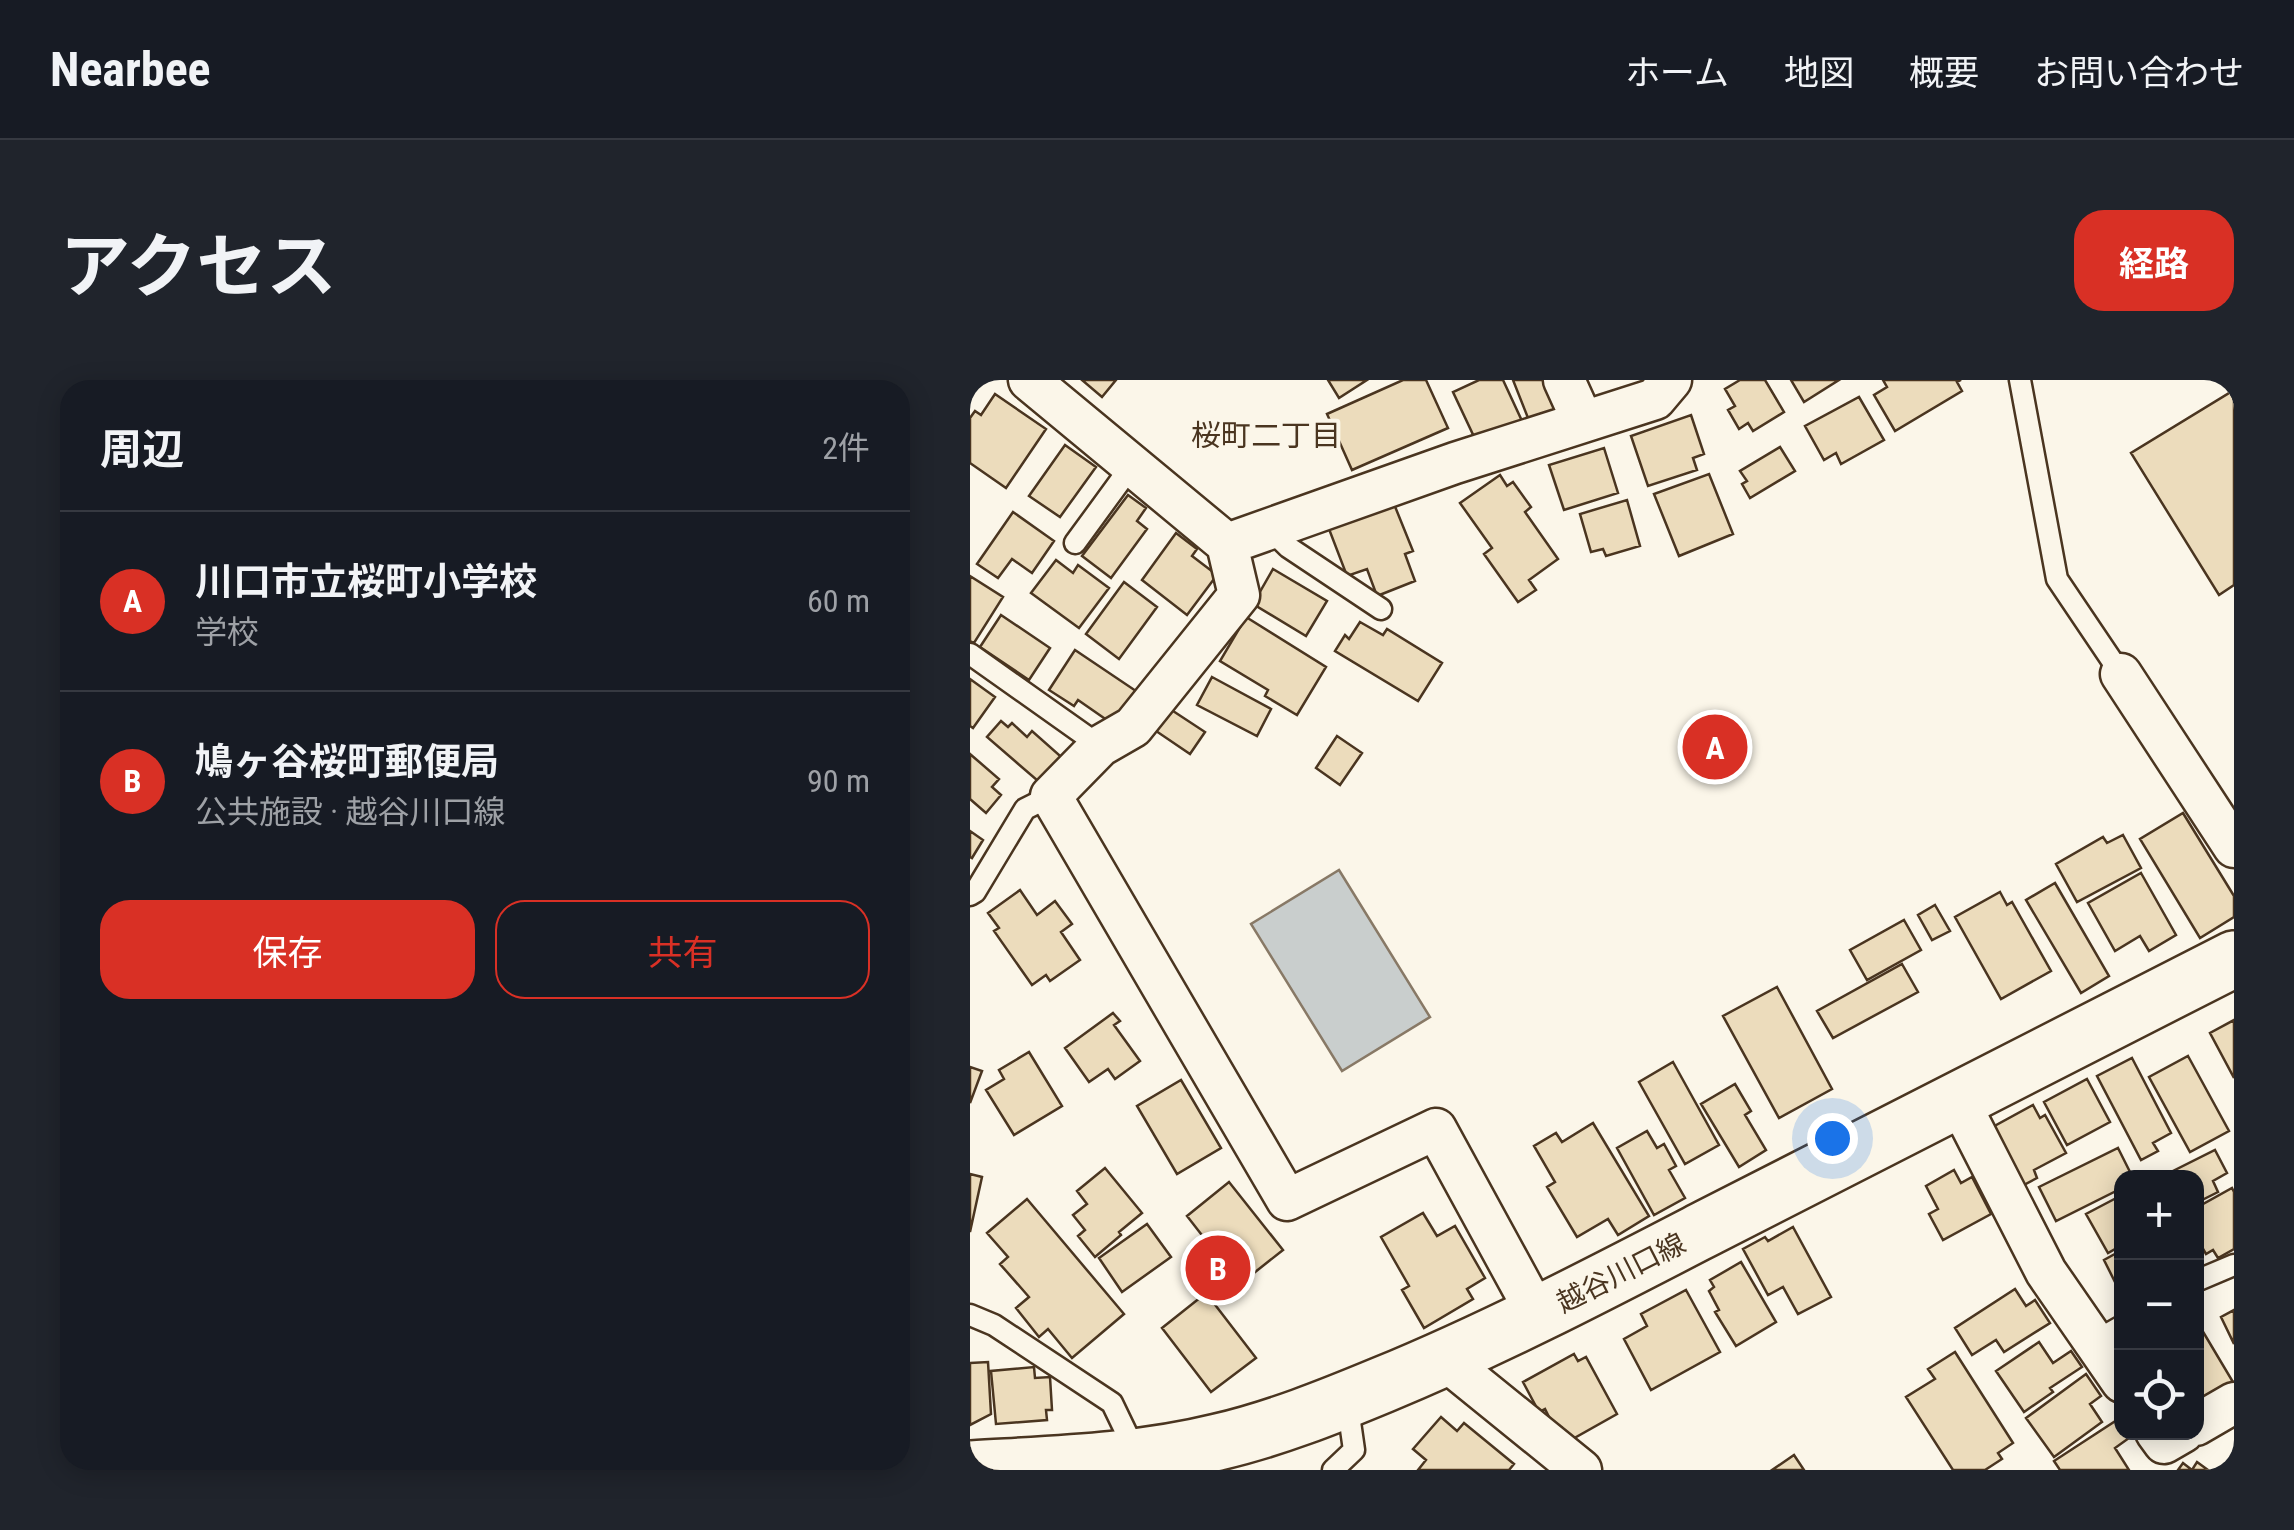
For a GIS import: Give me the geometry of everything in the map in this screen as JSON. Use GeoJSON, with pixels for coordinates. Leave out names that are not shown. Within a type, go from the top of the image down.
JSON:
{"type":"FeatureCollection","features":[{"type":"Feature","properties":{"kind":"main road","name":"越谷川口線"},"geometry":{"type":"LineString","coordinates":[[970,1469],[1138,1457],[1218,1442],[1292,1420],[1444,1360],[1538,1316],[2234,959]]}},
{"type":"Feature","properties":{"kind":"street"},"geometry":{"type":"LineString","coordinates":[[1028,380],[1228,544],[1239,595],[1132,728],[1100,746],[1051,796],[1287,1200],[1436,1128],[1538,1316]]}},
{"type":"Feature","properties":{"kind":"street"},"geometry":{"type":"LineString","coordinates":[[1564,380],[1584,422]]}},
{"type":"Feature","properties":{"kind":"street"},"geometry":{"type":"LineString","coordinates":[[1228,544],[1455,463],[1655,399],[1671,380]]}},
{"type":"Feature","properties":{"kind":"street"},"geometry":{"type":"LineString","coordinates":[[2122,674],[2234,847]]}},
{"type":"Feature","properties":{"kind":"street"},"geometry":{"type":"LineString","coordinates":[[1957,1098],[2046,1272],[2108,1334]]}},
{"type":"Feature","properties":{"kind":"street"},"geometry":{"type":"LineString","coordinates":[[1444,1360],[1581,1470]]}},
{"type":"Feature","properties":{"kind":"street"},"geometry":{"type":"LineString","coordinates":[[2204,1421],[2234,1404]]}},
{"type":"Feature","properties":{"kind":"lane"},"geometry":{"type":"LineString","coordinates":[[2020,380],[2057,579],[2122,674]]}},
{"type":"Feature","properties":{"kind":"lane"},"geometry":{"type":"LineString","coordinates":[[1075,543],[1132,466]]}},
{"type":"Feature","properties":{"kind":"lane"},"geometry":{"type":"LineString","coordinates":[[1271,530],[1288,547],[1381,609]]}},
{"type":"Feature","properties":{"kind":"lane"},"geometry":{"type":"LineString","coordinates":[[970,654],[1100,746]]}},
{"type":"Feature","properties":{"kind":"lane"},"geometry":{"type":"LineString","coordinates":[[970,896],[1026,809],[1051,796]]}},
{"type":"Feature","properties":{"kind":"lane"},"geometry":{"type":"LineString","coordinates":[[2204,1278],[2234,1265]]}},
{"type":"Feature","properties":{"kind":"lane"},"geometry":{"type":"LineString","coordinates":[[970,1315],[994,1325],[1112,1403],[1138,1457]]}},
{"type":"Feature","properties":{"kind":"lane"},"geometry":{"type":"LineString","coordinates":[[1333,1470],[1354,1450],[1347,1399]]}},
{"type":"Feature","properties":{"kind":"shaded area"},"geometry":{"type":"Polygon","coordinates":[[[1339,870],[1430,1017],[1342,1071],[1251,924],[1339,870]]]}},
{"type":"Feature","properties":{"kind":"building"},"geometry":{"type":"Polygon","coordinates":[[[1082,380],[1116,380],[1102,397],[1082,380]]]}},
{"type":"Feature","properties":{"kind":"building"},"geometry":{"type":"Polygon","coordinates":[[[1328,380],[1367,380],[1339,398],[1328,380]]]}},
{"type":"Feature","properties":{"kind":"building"},"geometry":{"type":"Polygon","coordinates":[[[1403,380],[1426,380],[1448,428],[1352,470],[1327,414],[1403,380]]]}},
{"type":"Feature","properties":{"kind":"building"},"geometry":{"type":"Polygon","coordinates":[[[1479,380],[1503,380],[1522,421],[1477,443],[1453,392],[1479,380]]]}},
{"type":"Feature","properties":{"kind":"building"},"geometry":{"type":"Polygon","coordinates":[[[1513,380],[1561,380],[1571,405],[1532,428],[1513,380]]]}},
{"type":"Feature","properties":{"kind":"building"},"geometry":{"type":"Polygon","coordinates":[[[1740,380],[1765,380],[1784,412],[1753,431],[1748,423],[1739,429],[1728,410],[1735,406],[1725,389],[1740,380]]]}},
{"type":"Feature","properties":{"kind":"building"},"geometry":{"type":"Polygon","coordinates":[[[1791,380],[1839,380],[1804,402],[1791,380]]]}},
{"type":"Feature","properties":{"kind":"building"},"geometry":{"type":"Polygon","coordinates":[[[1883,380],[1961,380],[1957,382],[1962,391],[1895,431],[1874,395],[1887,387],[1883,380]]]}},
{"type":"Feature","properties":{"kind":"building"},"geometry":{"type":"Polygon","coordinates":[[[2234,390],[2234,585],[2219,595],[2131,453],[2234,390]]]}},
{"type":"Feature","properties":{"kind":"building"},"geometry":{"type":"Polygon","coordinates":[[[995,394],[1046,429],[1006,488],[970,463],[970,418],[975,411],[981,415],[995,394]]]}},
{"type":"Feature","properties":{"kind":"building"},"geometry":{"type":"Polygon","coordinates":[[[1859,397],[1884,440],[1841,464],[1836,453],[1824,460],[1805,426],[1859,397]]]}},
{"type":"Feature","properties":{"kind":"building"},"geometry":{"type":"Polygon","coordinates":[[[1691,415],[1704,454],[1693,458],[1697,470],[1648,486],[1631,436],[1691,415]]]}},
{"type":"Feature","properties":{"kind":"building"},"geometry":{"type":"Polygon","coordinates":[[[1065,445],[1096,467],[1060,517],[1029,496],[1065,445]]]}},
{"type":"Feature","properties":{"kind":"building"},"geometry":{"type":"Polygon","coordinates":[[[1780,447],[1795,471],[1750,498],[1742,484],[1747,481],[1740,471],[1780,447]]]}},
{"type":"Feature","properties":{"kind":"building"},"geometry":{"type":"Polygon","coordinates":[[[1604,448],[1618,493],[1564,510],[1549,465],[1604,448]]]}},
{"type":"Feature","properties":{"kind":"building"},"geometry":{"type":"Polygon","coordinates":[[[1709,474],[1733,534],[1679,556],[1654,494],[1709,474]]]}},
{"type":"Feature","properties":{"kind":"building"},"geometry":{"type":"Polygon","coordinates":[[[1500,475],[1507,486],[1513,482],[1531,507],[1525,512],[1558,559],[1529,580],[1536,590],[1518,602],[1484,554],[1492,548],[1460,503],[1500,475]]]}},
{"type":"Feature","properties":{"kind":"building"},"geometry":{"type":"Polygon","coordinates":[[[1128,495],[1146,508],[1137,521],[1147,529],[1111,578],[1082,556],[1128,495]]]}},
{"type":"Feature","properties":{"kind":"building"},"geometry":{"type":"Polygon","coordinates":[[[1627,500],[1640,546],[1606,556],[1603,549],[1591,552],[1580,514],[1627,500]]]}},
{"type":"Feature","properties":{"kind":"building"},"geometry":{"type":"Polygon","coordinates":[[[1394,504],[1413,551],[1405,554],[1415,581],[1377,596],[1367,569],[1347,576],[1329,529],[1394,504]]]}},
{"type":"Feature","properties":{"kind":"building"},"geometry":{"type":"Polygon","coordinates":[[[1013,512],[1054,541],[1032,573],[1012,559],[998,578],[977,564],[1013,512]]]}},
{"type":"Feature","properties":{"kind":"building"},"geometry":{"type":"Polygon","coordinates":[[[1176,533],[1197,549],[1192,556],[1217,575],[1187,615],[1142,580],[1176,533]]]}},
{"type":"Feature","properties":{"kind":"building"},"geometry":{"type":"Polygon","coordinates":[[[1056,560],[1073,573],[1078,565],[1109,588],[1079,628],[1031,593],[1056,560]]]}},
{"type":"Feature","properties":{"kind":"building"},"geometry":{"type":"Polygon","coordinates":[[[1273,569],[1327,601],[1306,636],[1253,604],[1273,569]]]}},
{"type":"Feature","properties":{"kind":"building"},"geometry":{"type":"Polygon","coordinates":[[[970,576],[1003,597],[974,643],[970,641],[970,576]]]}},
{"type":"Feature","properties":{"kind":"building"},"geometry":{"type":"Polygon","coordinates":[[[1124,582],[1157,607],[1119,659],[1086,634],[1124,582]]]}},
{"type":"Feature","properties":{"kind":"building"},"geometry":{"type":"Polygon","coordinates":[[[1001,615],[1050,648],[1029,680],[980,647],[1001,615]]]}},
{"type":"Feature","properties":{"kind":"building"},"geometry":{"type":"Polygon","coordinates":[[[1246,617],[1326,667],[1297,715],[1265,696],[1268,690],[1220,661],[1246,617]]]}},
{"type":"Feature","properties":{"kind":"building"},"geometry":{"type":"Polygon","coordinates":[[[1360,622],[1383,635],[1387,629],[1442,663],[1418,701],[1335,651],[1360,622]]]}},
{"type":"Feature","properties":{"kind":"building"},"geometry":{"type":"Polygon","coordinates":[[[1075,650],[1136,691],[1114,725],[1078,700],[1074,706],[1049,690],[1075,650]]]}},
{"type":"Feature","properties":{"kind":"building"},"geometry":{"type":"Polygon","coordinates":[[[1212,677],[1271,709],[1257,736],[1197,705],[1212,677]]]}},
{"type":"Feature","properties":{"kind":"building"},"geometry":{"type":"Polygon","coordinates":[[[970,679],[995,697],[973,728],[970,726],[970,679]]]}},
{"type":"Feature","properties":{"kind":"building"},"geometry":{"type":"Polygon","coordinates":[[[1170,709],[1205,732],[1190,754],[1156,731],[1170,709]]]}},
{"type":"Feature","properties":{"kind":"building"},"geometry":{"type":"Polygon","coordinates":[[[1001,721],[1008,727],[1012,723],[1027,737],[1032,731],[1067,762],[1038,781],[987,737],[1001,721]]]}},
{"type":"Feature","properties":{"kind":"building"},"geometry":{"type":"Polygon","coordinates":[[[1337,736],[1362,753],[1340,785],[1316,768],[1337,736]]]}},
{"type":"Feature","properties":{"kind":"building"},"geometry":{"type":"Polygon","coordinates":[[[970,754],[999,779],[992,787],[1001,795],[986,813],[970,799],[970,754]]]}},
{"type":"Feature","properties":{"kind":"building"},"geometry":{"type":"Polygon","coordinates":[[[2183,813],[2234,896],[2234,917],[2200,938],[2140,839],[2183,813]]]}},
{"type":"Feature","properties":{"kind":"building"},"geometry":{"type":"Polygon","coordinates":[[[970,831],[983,840],[972,858],[970,857],[970,831]]]}},
{"type":"Feature","properties":{"kind":"building"},"geometry":{"type":"Polygon","coordinates":[[[2123,835],[2141,868],[2077,902],[2056,864],[2103,837],[2107,843],[2123,835]]]}},
{"type":"Feature","properties":{"kind":"building"},"geometry":{"type":"Polygon","coordinates":[[[2141,873],[2176,935],[2149,951],[2140,936],[2115,951],[2088,903],[2141,873]]]}},
{"type":"Feature","properties":{"kind":"building"},"geometry":{"type":"Polygon","coordinates":[[[2055,883],[2109,976],[2081,993],[2026,900],[2055,883]]]}},
{"type":"Feature","properties":{"kind":"building"},"geometry":{"type":"Polygon","coordinates":[[[1020,890],[1037,915],[1055,901],[1072,924],[1061,932],[1080,960],[1050,981],[1046,975],[1032,985],[994,931],[999,928],[988,913],[1020,890]]]}},
{"type":"Feature","properties":{"kind":"building"},"geometry":{"type":"Polygon","coordinates":[[[2000,892],[2007,905],[2012,902],[2051,971],[2001,999],[1955,917],[2000,892]]]}},
{"type":"Feature","properties":{"kind":"building"},"geometry":{"type":"Polygon","coordinates":[[[1935,905],[1950,931],[1932,940],[1918,915],[1935,905]]]}},
{"type":"Feature","properties":{"kind":"building"},"geometry":{"type":"Polygon","coordinates":[[[1904,920],[1921,950],[1867,980],[1850,950],[1904,920]]]}},
{"type":"Feature","properties":{"kind":"building"},"geometry":{"type":"Polygon","coordinates":[[[1902,964],[1918,992],[1833,1038],[1817,1011],[1902,964]]]}},
{"type":"Feature","properties":{"kind":"building"},"geometry":{"type":"Polygon","coordinates":[[[1777,987],[1832,1089],[1779,1118],[1723,1016],[1777,987]]]}},
{"type":"Feature","properties":{"kind":"building"},"geometry":{"type":"Polygon","coordinates":[[[1113,1013],[1120,1021],[1114,1025],[1140,1061],[1115,1079],[1108,1069],[1089,1082],[1065,1048],[1113,1013]]]}},
{"type":"Feature","properties":{"kind":"building"},"geometry":{"type":"Polygon","coordinates":[[[2234,1020],[2234,1078],[2210,1033],[2234,1020]]]}},
{"type":"Feature","properties":{"kind":"building"},"geometry":{"type":"Polygon","coordinates":[[[1029,1052],[1062,1106],[1014,1135],[986,1090],[1004,1079],[999,1070],[1029,1052]]]}},
{"type":"Feature","properties":{"kind":"building"},"geometry":{"type":"Polygon","coordinates":[[[2188,1056],[2229,1131],[2190,1152],[2149,1077],[2188,1056]]]}},
{"type":"Feature","properties":{"kind":"building"},"geometry":{"type":"Polygon","coordinates":[[[2132,1058],[2171,1133],[2153,1143],[2158,1151],[2141,1160],[2097,1076],[2132,1058]]]}},
{"type":"Feature","properties":{"kind":"building"},"geometry":{"type":"Polygon","coordinates":[[[1673,1062],[1719,1145],[1685,1164],[1639,1082],[1673,1062]]]}},
{"type":"Feature","properties":{"kind":"building"},"geometry":{"type":"Polygon","coordinates":[[[970,1067],[982,1071],[970,1103],[970,1067]]]}},
{"type":"Feature","properties":{"kind":"building"},"geometry":{"type":"Polygon","coordinates":[[[2087,1079],[2110,1122],[2067,1145],[2044,1102],[2087,1079]]]}},
{"type":"Feature","properties":{"kind":"building"},"geometry":{"type":"Polygon","coordinates":[[[1181,1080],[1221,1148],[1177,1174],[1137,1106],[1181,1080]]]}},
{"type":"Feature","properties":{"kind":"building"},"geometry":{"type":"Polygon","coordinates":[[[1735,1084],[1751,1111],[1745,1115],[1766,1150],[1739,1167],[1701,1104],[1735,1084]]]}},
{"type":"Feature","properties":{"kind":"building"},"geometry":{"type":"Polygon","coordinates":[[[2033,1105],[2040,1118],[2045,1115],[2066,1153],[2034,1170],[2037,1178],[2020,1187],[1989,1129],[2033,1105]]]}},
{"type":"Feature","properties":{"kind":"building"},"geometry":{"type":"Polygon","coordinates":[[[1593,1123],[1649,1216],[1618,1235],[1608,1219],[1577,1237],[1547,1187],[1555,1182],[1534,1146],[1556,1133],[1562,1142],[1593,1123]]]}},
{"type":"Feature","properties":{"kind":"building"},"geometry":{"type":"Polygon","coordinates":[[[1647,1131],[1657,1148],[1664,1144],[1676,1166],[1669,1170],[1685,1198],[1654,1215],[1617,1148],[1647,1131]]]}},
{"type":"Feature","properties":{"kind":"building"},"geometry":{"type":"Polygon","coordinates":[[[2118,1148],[2129,1170],[2114,1170],[2114,1192],[2056,1221],[2039,1187],[2118,1148]]]}},
{"type":"Feature","properties":{"kind":"building"},"geometry":{"type":"Polygon","coordinates":[[[2215,1150],[2227,1173],[2213,1181],[2218,1192],[2204,1199],[2204,1170],[2175,1170],[2215,1150]]]}},
{"type":"Feature","properties":{"kind":"building"},"geometry":{"type":"Polygon","coordinates":[[[1105,1168],[1142,1213],[1095,1257],[1078,1236],[1085,1230],[1073,1215],[1087,1204],[1077,1191],[1105,1168]]]}},
{"type":"Feature","properties":{"kind":"building"},"geometry":{"type":"Polygon","coordinates":[[[1954,1170],[1961,1183],[1972,1177],[1991,1214],[1943,1240],[1929,1214],[1938,1209],[1926,1186],[1954,1170]]]}},
{"type":"Feature","properties":{"kind":"building"},"geometry":{"type":"Polygon","coordinates":[[[970,1174],[982,1177],[970,1232],[970,1174]]]}},
{"type":"Feature","properties":{"kind":"building"},"geometry":{"type":"Polygon","coordinates":[[[1229,1182],[1283,1250],[1240,1284],[1187,1216],[1229,1182]]]}},
{"type":"Feature","properties":{"kind":"building"},"geometry":{"type":"Polygon","coordinates":[[[2232,1188],[2234,1192],[2234,1249],[2218,1258],[2213,1250],[2206,1254],[2204,1251],[2204,1204],[2232,1188]]]}},
{"type":"Feature","properties":{"kind":"building"},"geometry":{"type":"Polygon","coordinates":[[[1027,1199],[1124,1314],[1072,1358],[1048,1329],[1039,1337],[1016,1308],[1029,1297],[1000,1264],[1008,1257],[987,1233],[1027,1199]]]}},
{"type":"Feature","properties":{"kind":"building"},"geometry":{"type":"Polygon","coordinates":[[[2114,1199],[2114,1250],[2108,1253],[2086,1214],[2114,1199]]]}},
{"type":"Feature","properties":{"kind":"building"},"geometry":{"type":"Polygon","coordinates":[[[1423,1213],[1437,1236],[1455,1226],[1485,1278],[1467,1289],[1473,1299],[1424,1328],[1402,1290],[1409,1286],[1381,1237],[1423,1213]]]}},
{"type":"Feature","properties":{"kind":"building"},"geometry":{"type":"Polygon","coordinates":[[[1147,1224],[1171,1257],[1122,1292],[1099,1258],[1147,1224]]]}},
{"type":"Feature","properties":{"kind":"building"},"geometry":{"type":"Polygon","coordinates":[[[1793,1227],[1831,1297],[1798,1314],[1783,1287],[1768,1295],[1743,1249],[1793,1227]]]}},
{"type":"Feature","properties":{"kind":"building"},"geometry":{"type":"Polygon","coordinates":[[[2114,1254],[2114,1280],[2104,1260],[2114,1254]]]}},
{"type":"Feature","properties":{"kind":"building"},"geometry":{"type":"Polygon","coordinates":[[[1741,1262],[1776,1322],[1736,1346],[1715,1312],[1719,1310],[1709,1291],[1714,1287],[1710,1280],[1741,1262]]]}},
{"type":"Feature","properties":{"kind":"building"},"geometry":{"type":"Polygon","coordinates":[[[2015,1289],[2026,1306],[2035,1300],[2050,1323],[2004,1352],[1996,1340],[1972,1355],[1955,1328],[2015,1289]]]}},
{"type":"Feature","properties":{"kind":"building"},"geometry":{"type":"Polygon","coordinates":[[[1686,1290],[1720,1352],[1651,1390],[1624,1339],[1647,1326],[1641,1314],[1686,1290]]]}},
{"type":"Feature","properties":{"kind":"building"},"geometry":{"type":"Polygon","coordinates":[[[1206,1293],[1256,1358],[1211,1392],[1162,1328],[1206,1293]]]}},
{"type":"Feature","properties":{"kind":"building"},"geometry":{"type":"Polygon","coordinates":[[[2234,1310],[2234,1344],[2221,1317],[2234,1310]]]}},
{"type":"Feature","properties":{"kind":"building"},"geometry":{"type":"Polygon","coordinates":[[[2204,1333],[2233,1382],[2204,1398],[2204,1333]]]}},
{"type":"Feature","properties":{"kind":"building"},"geometry":{"type":"Polygon","coordinates":[[[2039,1342],[2053,1363],[2071,1351],[2082,1367],[2050,1388],[2053,1392],[2024,1412],[1996,1371],[2039,1342]]]}},
{"type":"Feature","properties":{"kind":"building"},"geometry":{"type":"Polygon","coordinates":[[[1955,1352],[2013,1443],[1998,1453],[2002,1459],[1985,1470],[1953,1470],[1906,1397],[1935,1379],[1928,1369],[1955,1352]]]}},
{"type":"Feature","properties":{"kind":"building"},"geometry":{"type":"Polygon","coordinates":[[[1574,1354],[1578,1361],[1586,1357],[1617,1414],[1569,1441],[1562,1428],[1556,1431],[1545,1409],[1539,1412],[1523,1382],[1574,1354]]]}},
{"type":"Feature","properties":{"kind":"building"},"geometry":{"type":"Polygon","coordinates":[[[988,1362],[991,1414],[970,1425],[970,1363],[988,1362]]]}},
{"type":"Feature","properties":{"kind":"building"},"geometry":{"type":"Polygon","coordinates":[[[1034,1367],[1035,1378],[1050,1377],[1052,1410],[1046,1410],[1047,1420],[996,1424],[991,1371],[1034,1367]]]}},
{"type":"Feature","properties":{"kind":"building"},"geometry":{"type":"Polygon","coordinates":[[[2086,1374],[2101,1396],[2090,1404],[2102,1422],[2054,1457],[2026,1418],[2086,1374]]]}},
{"type":"Feature","properties":{"kind":"building"},"geometry":{"type":"Polygon","coordinates":[[[1441,1417],[1457,1431],[1464,1423],[1514,1464],[1509,1470],[1418,1470],[1426,1460],[1413,1449],[1441,1417]]]}},
{"type":"Feature","properties":{"kind":"building"},"geometry":{"type":"Polygon","coordinates":[[[2114,1422],[2114,1440],[2126,1440],[2115,1448],[2129,1470],[2060,1470],[2054,1461],[2114,1422]]]}},
{"type":"Feature","properties":{"kind":"building"},"geometry":{"type":"Polygon","coordinates":[[[1794,1455],[1804,1470],[1772,1470],[1794,1455]]]}},
{"type":"Feature","properties":{"kind":"building"},"geometry":{"type":"Polygon","coordinates":[[[2197,1462],[2208,1470],[2192,1470],[2197,1462]]]}},
{"type":"Feature","properties":{"kind":"place","name":"川口市立桜町小学校"},"geometry":{"type":"Point","coordinates":[1715,747]}},
{"type":"Feature","properties":{"kind":"place","name":"鳩ヶ谷桜町郵便局"},"geometry":{"type":"Point","coordinates":[1218,1268]}},
{"type":"Feature","properties":{"kind":"district","name":"桜町二丁目"},"geometry":{"type":"Point","coordinates":[1266,435]}}]}
